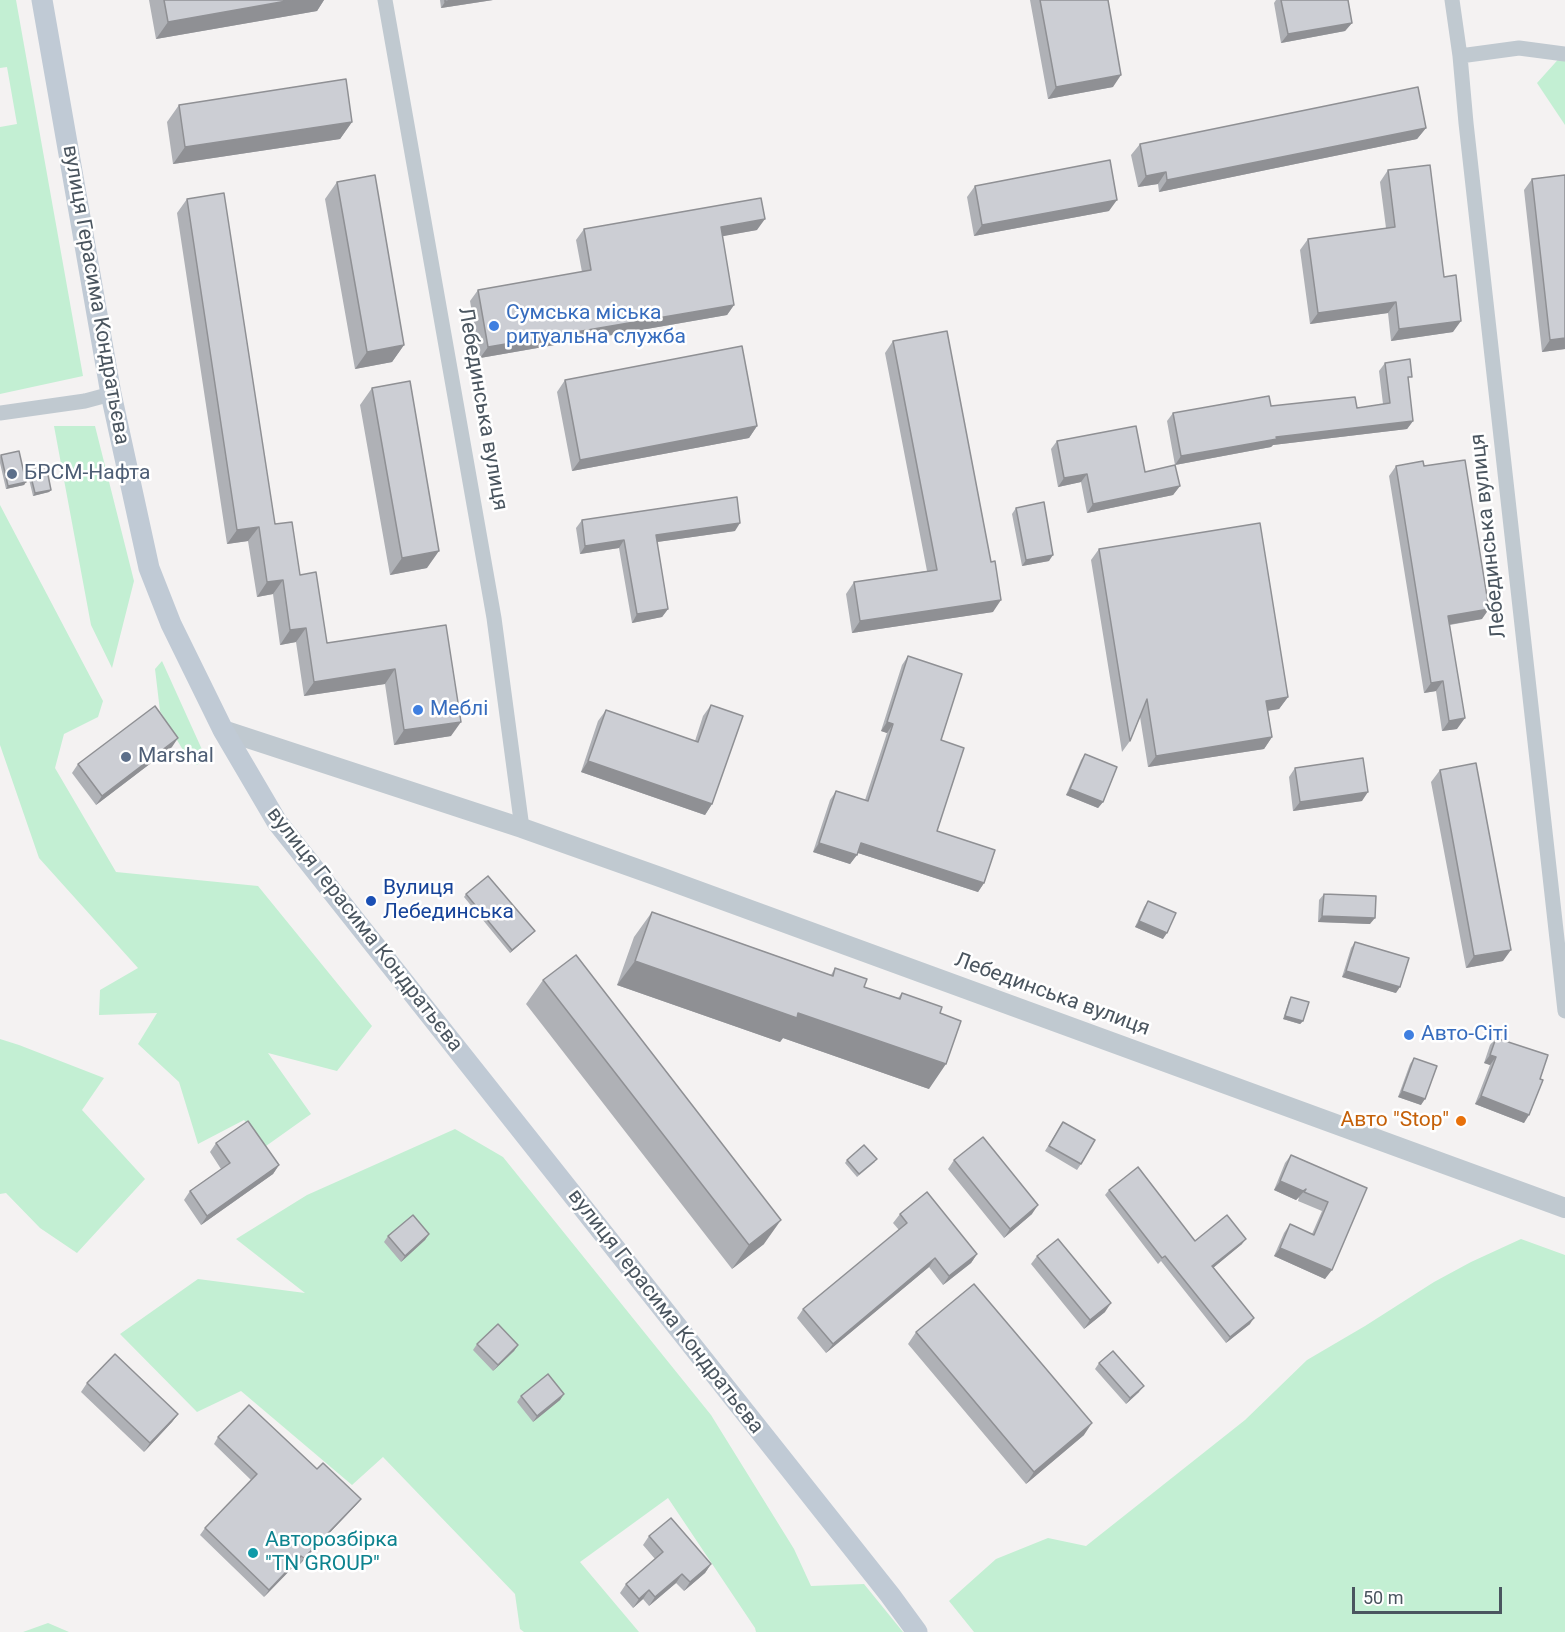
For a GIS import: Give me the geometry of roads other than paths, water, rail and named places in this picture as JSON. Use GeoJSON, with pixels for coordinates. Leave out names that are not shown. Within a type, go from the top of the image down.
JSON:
{"type":"FeatureCollection","features":[{"type":"Feature","properties":{"kind":"main road","name":"вулиця Герасима Кондратьєва"},"geometry":{"type":"LineString","coordinates":[[42,0],[111,394],[149,568],[171,624],[223,730],[277,822],[890,1595],[916,1632]]}},
{"type":"Feature","properties":{"kind":"street","name":"Лебединська вулиця"},"geometry":{"type":"LineString","coordinates":[[385,0],[494,618],[522,828]]}},
{"type":"Feature","properties":{"kind":"street","name":"Лебединська вулиця"},"geometry":{"type":"LineString","coordinates":[[1452,0],[1565,1011]]}},
{"type":"Feature","properties":{"kind":"street"},"geometry":{"type":"LineString","coordinates":[[1460,56],[1518,48],[1565,54]]}},
{"type":"Feature","properties":{"kind":"street"},"geometry":{"type":"LineString","coordinates":[[0,413],[85,401],[111,394]]}},
{"type":"Feature","properties":{"kind":"street","name":"Лебединська вулиця"},"geometry":{"type":"LineString","coordinates":[[223,730],[522,828],[722,899],[1565,1208]]}},
{"type":"Feature","properties":{"kind":"place","name":"Сумська міська ритуальна служба"},"geometry":{"type":"Point","coordinates":[494,326]}},
{"type":"Feature","properties":{"kind":"place","name":"БРСМ-Нафта"},"geometry":{"type":"Point","coordinates":[12,474]}},
{"type":"Feature","properties":{"kind":"place","name":"Меблі"},"geometry":{"type":"Point","coordinates":[418,710]}},
{"type":"Feature","properties":{"kind":"place","name":"Marshal"},"geometry":{"type":"Point","coordinates":[126,757]}},
{"type":"Feature","properties":{"kind":"place","name":"Вулиця Лебединська"},"geometry":{"type":"Point","coordinates":[371,901]}},
{"type":"Feature","properties":{"kind":"place","name":"Авто-Сіті"},"geometry":{"type":"Point","coordinates":[1409,1035]}},
{"type":"Feature","properties":{"kind":"place","name":"Авто \"Stop\""},"geometry":{"type":"Point","coordinates":[1461,1121]}},
{"type":"Feature","properties":{"kind":"place","name":"Авторозбірка \"TN GROUP\""},"geometry":{"type":"Point","coordinates":[253,1553]}}]}
